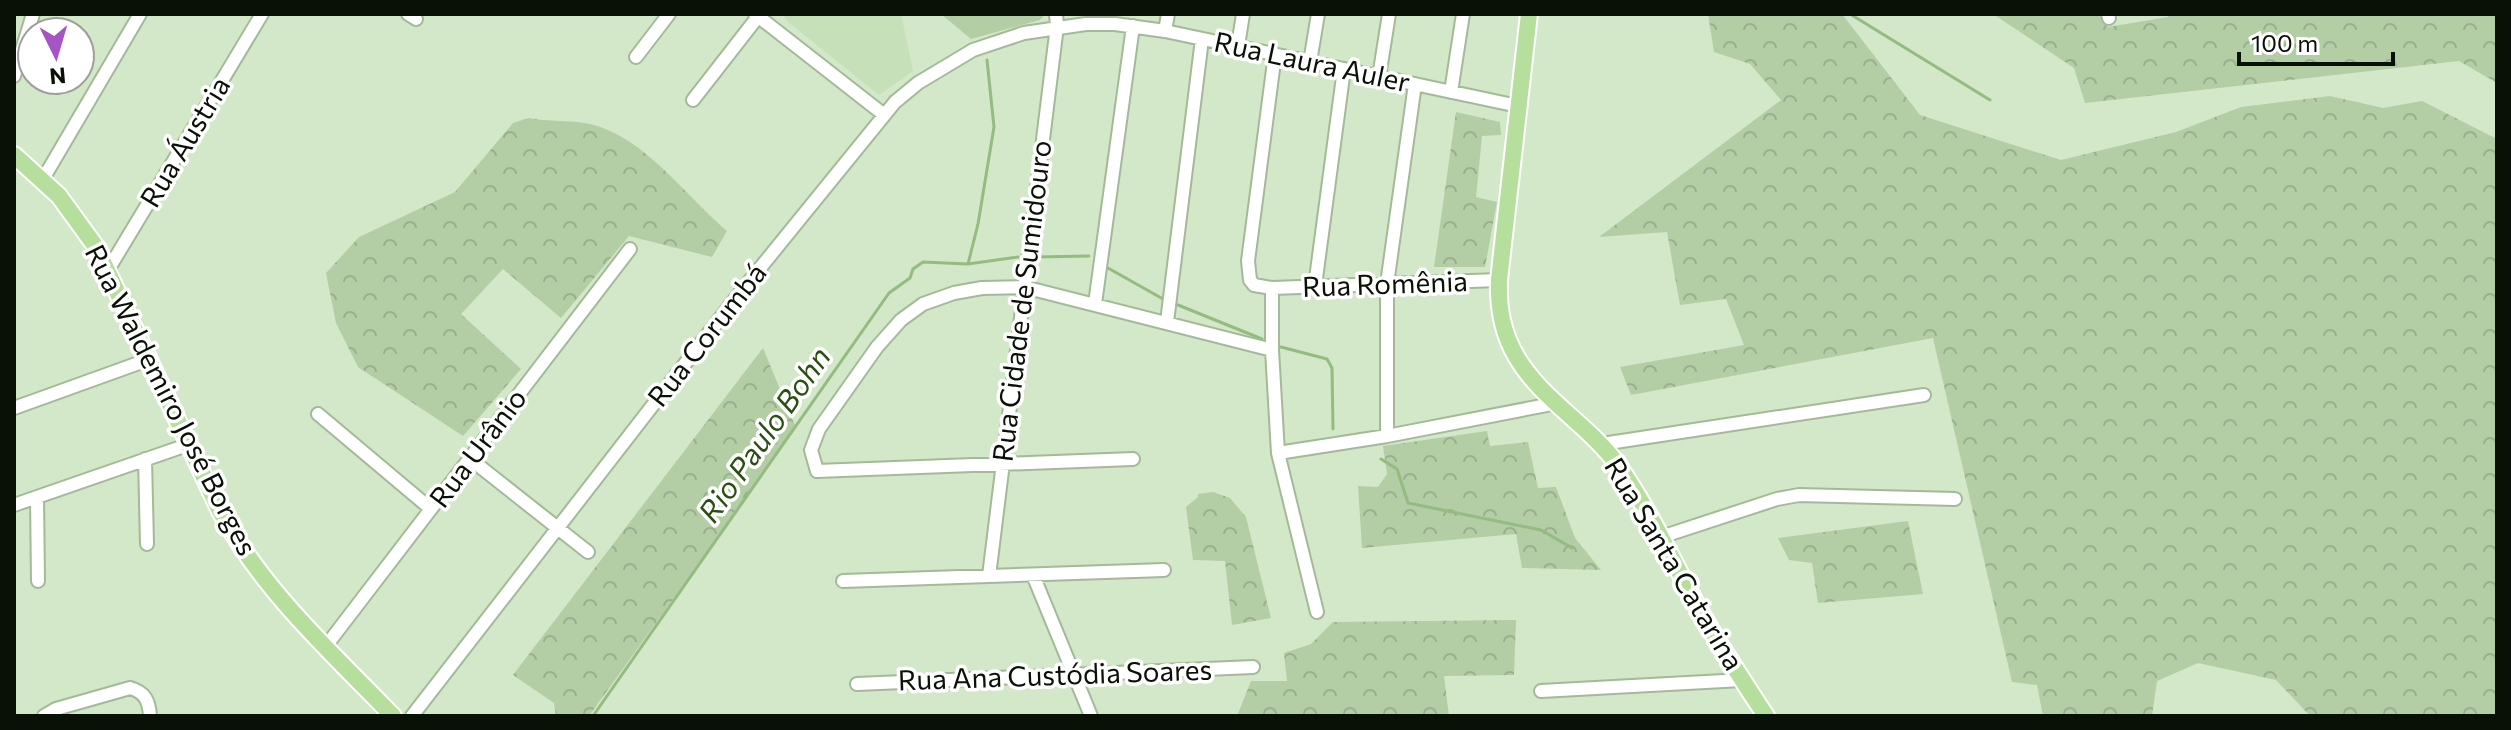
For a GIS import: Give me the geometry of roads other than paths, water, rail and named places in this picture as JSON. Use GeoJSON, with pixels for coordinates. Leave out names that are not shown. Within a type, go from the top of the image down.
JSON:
{"type":"FeatureCollection","features":[{"type":"Feature","properties":{"kind":"main road","name":"Rua Santa Catarina"},"geometry":{"type":"LineString","coordinates":[[1529,14],[1499,280],[1501,320],[1515,353],[1531,378],[1602,444],[1633,488],[1705,620],[1766,716]]}},
{"type":"Feature","properties":{"kind":"main road","name":"Rua Waldemiro José Borges"},"geometry":{"type":"LineString","coordinates":[[14,155],[43,179],[72,211],[108,270],[220,511],[244,552],[267,583],[393,716]]}},
{"type":"Feature","properties":{"kind":"street"},"geometry":{"type":"LineString","coordinates":[[14,76],[33,14]]}},
{"type":"Feature","properties":{"kind":"street"},"geometry":{"type":"LineString","coordinates":[[43,179],[140,14]]}},
{"type":"Feature","properties":{"kind":"street","name":"Rua Áustria"},"geometry":{"type":"LineString","coordinates":[[108,270],[262,14]]}},
{"type":"Feature","properties":{"kind":"street"},"geometry":{"type":"LineString","coordinates":[[636,57],[669,14]]}},
{"type":"Feature","properties":{"kind":"street"},"geometry":{"type":"LineString","coordinates":[[1165,31],[1168,14]]}},
{"type":"Feature","properties":{"kind":"street"},"geometry":{"type":"LineString","coordinates":[[1238,46],[1243,14]]}},
{"type":"Feature","properties":{"kind":"street"},"geometry":{"type":"LineString","coordinates":[[1310,62],[1318,14]]}},
{"type":"Feature","properties":{"kind":"street"},"geometry":{"type":"LineString","coordinates":[[1379,77],[1389,14]]}},
{"type":"Feature","properties":{"kind":"street"},"geometry":{"type":"LineString","coordinates":[[1451,92],[1463,14]]}},
{"type":"Feature","properties":{"kind":"street"},"geometry":{"type":"LineString","coordinates":[[693,100],[758,15],[883,114]]}},
{"type":"Feature","properties":{"kind":"street","name":"Rua Laura Auler"},"geometry":{"type":"LineString","coordinates":[[1057,20],[1165,31],[1518,106]]}},
{"type":"Feature","properties":{"kind":"street","name":"Rua Corumbá"},"geometry":{"type":"LineString","coordinates":[[412,716],[883,114],[918,83],[973,50],[1057,20]]}},
{"type":"Feature","properties":{"kind":"street","name":"Rua Cidade de Sumidouro"},"geometry":{"type":"LineString","coordinates":[[989,576],[1057,20]]}},
{"type":"Feature","properties":{"kind":"street"},"geometry":{"type":"LineString","coordinates":[[1095,304],[1133,26]]}},
{"type":"Feature","properties":{"kind":"street"},"geometry":{"type":"LineString","coordinates":[[1167,322],[1202,39]]}},
{"type":"Feature","properties":{"kind":"street"},"geometry":{"type":"LineString","coordinates":[[1275,54],[1248,261],[1250,280],[1254,285],[1272,288],[1278,453],[1317,612]]}},
{"type":"Feature","properties":{"kind":"street"},"geometry":{"type":"LineString","coordinates":[[1315,286],[1344,69]]}},
{"type":"Feature","properties":{"kind":"street"},"geometry":{"type":"LineString","coordinates":[[1387,436],[1387,284],[1415,84]]}},
{"type":"Feature","properties":{"kind":"street","name":"Rua Urânio"},"geometry":{"type":"LineString","coordinates":[[326,646],[630,249]]}},
{"type":"Feature","properties":{"kind":"street","name":"Rua Romênia"},"geometry":{"type":"LineString","coordinates":[[1272,288],[1499,280]]}},
{"type":"Feature","properties":{"kind":"street"},"geometry":{"type":"LineString","coordinates":[[1133,459],[817,471],[811,450],[819,429],[877,347],[901,320],[923,304],[954,293],[982,288],[1024,287],[1272,350]]}},
{"type":"Feature","properties":{"kind":"street"},"geometry":{"type":"LineString","coordinates":[[14,408],[150,359]]}},
{"type":"Feature","properties":{"kind":"street"},"geometry":{"type":"LineString","coordinates":[[1602,444],[1924,395]]}},
{"type":"Feature","properties":{"kind":"street"},"geometry":{"type":"LineString","coordinates":[[1278,453],[1387,436],[1557,403]]}},
{"type":"Feature","properties":{"kind":"street"},"geometry":{"type":"LineString","coordinates":[[318,414],[431,509]]}},
{"type":"Feature","properties":{"kind":"street"},"geometry":{"type":"LineString","coordinates":[[14,505],[190,444]]}},
{"type":"Feature","properties":{"kind":"street"},"geometry":{"type":"LineString","coordinates":[[469,458],[588,552]]}},
{"type":"Feature","properties":{"kind":"street"},"geometry":{"type":"LineString","coordinates":[[145,459],[147,544]]}},
{"type":"Feature","properties":{"kind":"street"},"geometry":{"type":"LineString","coordinates":[[1661,537],[1777,499],[1799,495],[1955,499]]}},
{"type":"Feature","properties":{"kind":"street"},"geometry":{"type":"LineString","coordinates":[[37,497],[38,581]]}},
{"type":"Feature","properties":{"kind":"street"},"geometry":{"type":"LineString","coordinates":[[843,581],[1164,570]]}},
{"type":"Feature","properties":{"kind":"street"},"geometry":{"type":"LineString","coordinates":[[1033,575],[1091,716]]}},
{"type":"Feature","properties":{"kind":"street","name":"Rua Ana Custódia Soares"},"geometry":{"type":"LineString","coordinates":[[857,684],[1253,667]]}},
{"type":"Feature","properties":{"kind":"street"},"geometry":{"type":"LineString","coordinates":[[1541,691],[1742,680]]}},
{"type":"Feature","properties":{"kind":"street"},"geometry":{"type":"LineString","coordinates":[[44,716],[56,709],[119,689],[140,690],[146,697],[150,716]]}},
{"type":"Feature","properties":{"kind":"waterway"},"geometry":{"type":"LineString","coordinates":[[1850,14],[1990,100]]}},
{"type":"Feature","properties":{"kind":"waterway"},"geometry":{"type":"LineString","coordinates":[[968,264],[994,127],[987,60]]}},
{"type":"Feature","properties":{"kind":"waterway","name":"Rio Paulo Bohn"},"geometry":{"type":"LineString","coordinates":[[1036,257],[1089,256]]}},
{"type":"Feature","properties":{"kind":"waterway","name":"Rio Paulo Bohn"},"geometry":{"type":"LineString","coordinates":[[593,716],[889,293],[910,278],[913,269],[923,262],[968,264],[1018,257]]}},
{"type":"Feature","properties":{"kind":"waterway","name":"Rio Paulo Bohn"},"geometry":{"type":"LineString","coordinates":[[1108,268],[1163,299]]}},
{"type":"Feature","properties":{"kind":"waterway","name":"Rio Paulo Bohn"},"geometry":{"type":"LineString","coordinates":[[1178,305],[1262,339]]}},
{"type":"Feature","properties":{"kind":"waterway","name":"Rio Paulo Bohn"},"geometry":{"type":"LineString","coordinates":[[1281,347],[1327,359],[1332,368],[1333,429]]}},
{"type":"Feature","properties":{"kind":"waterway","name":"Rio Paulo Bohn"},"geometry":{"type":"LineString","coordinates":[[1381,459],[1397,469],[1408,503],[1541,530],[1572,548]]}}]}
